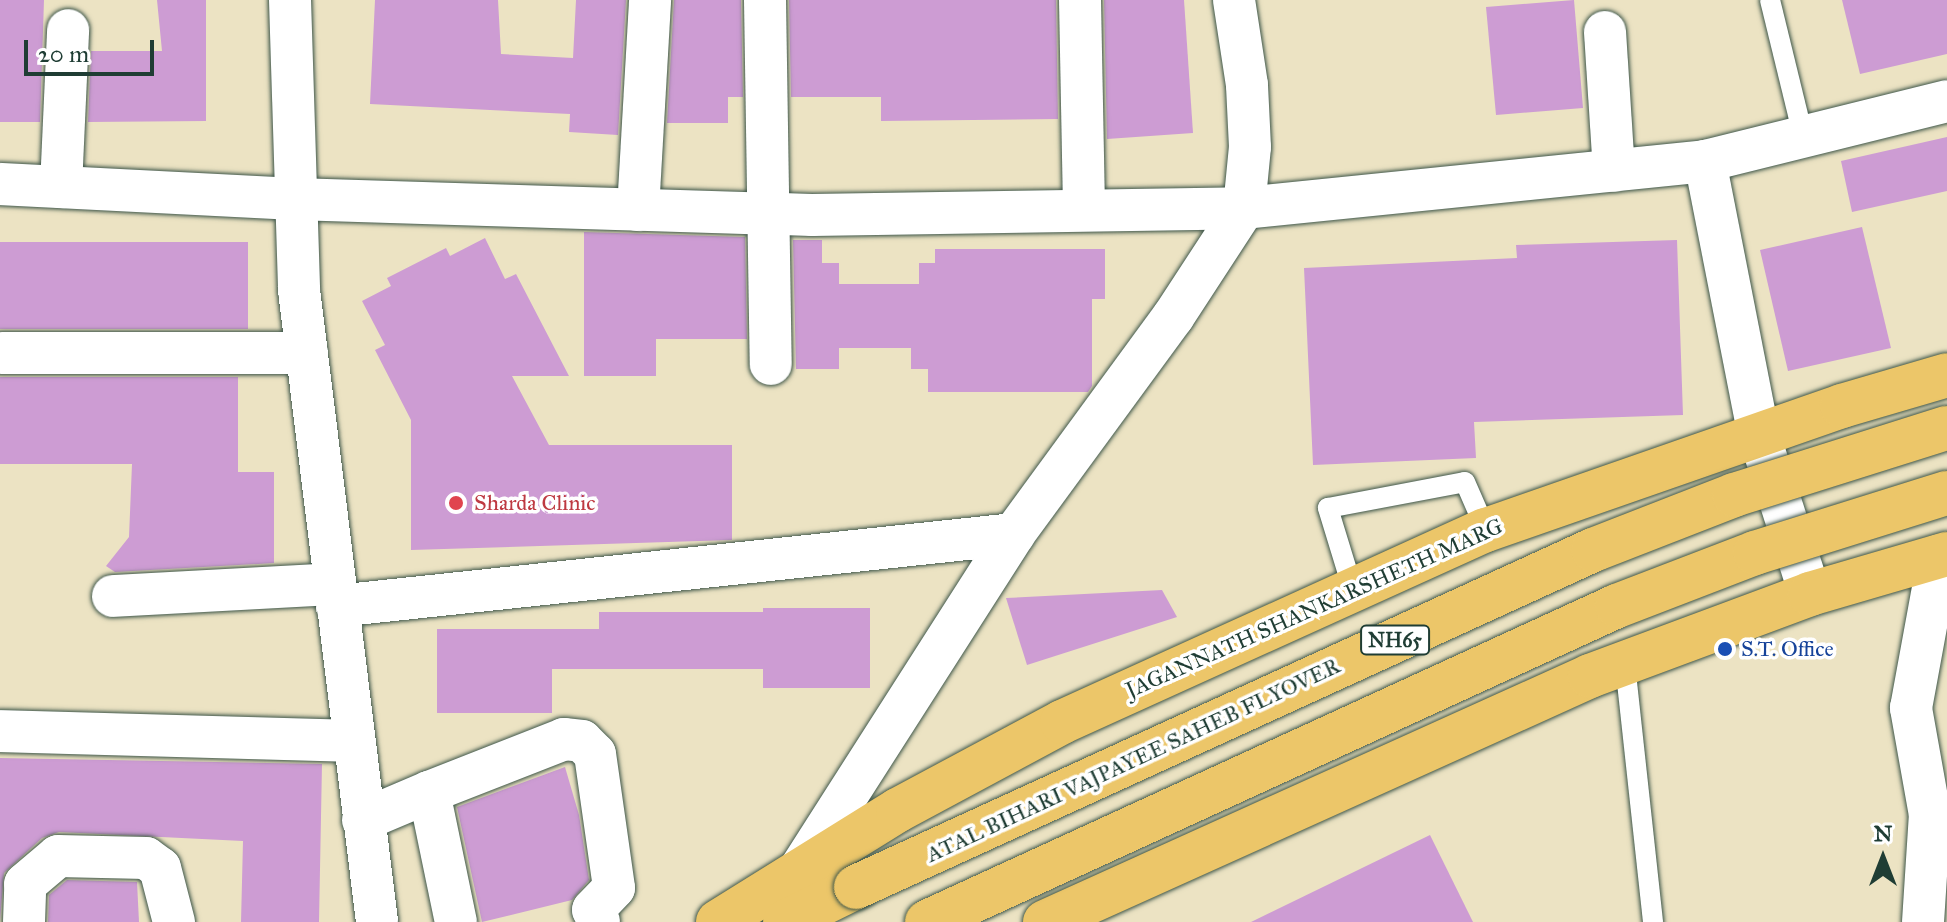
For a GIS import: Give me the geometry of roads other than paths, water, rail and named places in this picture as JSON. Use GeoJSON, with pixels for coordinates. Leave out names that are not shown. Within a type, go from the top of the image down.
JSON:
{"type":"FeatureCollection","features":[{"type":"Feature","properties":{"kind":"main road","name":"JAGANNATH SHANKARSHETH MARG"},"geometry":{"type":"LineString","coordinates":[[718,922],[898,810],[1062,722],[1486,530],[1759,435],[1947,375]]}},
{"type":"Feature","properties":{"kind":"main road","name":"ATAL BIHARI VAJPAYEE SAHEB FLYOVER"},"geometry":{"type":"LineString","coordinates":[[785,922],[1593,550],[1734,495],[1947,428]]}},
{"type":"Feature","properties":{"kind":"main road","name":"NH65"},"geometry":{"type":"LineString","coordinates":[[927,922],[1617,606],[1755,553],[1947,493]]}},
{"type":"Feature","properties":{"kind":"main road"},"geometry":{"type":"LineString","coordinates":[[1045,922],[1625,664],[1810,594],[1943,555]]}},
{"type":"Feature","properties":{"kind":"street"},"geometry":{"type":"LineString","coordinates":[[290,0],[294,199],[307,353],[377,922]]}},
{"type":"Feature","properties":{"kind":"street"},"geometry":{"type":"LineString","coordinates":[[638,210],[650,0]]}},
{"type":"Feature","properties":{"kind":"street"},"geometry":{"type":"LineString","coordinates":[[765,0],[771,364]]}},
{"type":"Feature","properties":{"kind":"street"},"geometry":{"type":"LineString","coordinates":[[1080,0],[1084,210]]}},
{"type":"Feature","properties":{"kind":"street"},"geometry":{"type":"LineString","coordinates":[[798,872],[1014,534],[1173,317],[1244,208],[1250,147],[1247,85],[1234,0]]}},
{"type":"Feature","properties":{"kind":"street"},"geometry":{"type":"LineString","coordinates":[[61,187],[68,30]]}},
{"type":"Feature","properties":{"kind":"street"},"geometry":{"type":"LineString","coordinates":[[1605,32],[1614,171]]}},
{"type":"Feature","properties":{"kind":"street"},"geometry":{"type":"LineString","coordinates":[[0,184],[294,199],[768,213],[1244,208],[1705,161],[1804,140],[1947,101]]}},
{"type":"Feature","properties":{"kind":"street"},"geometry":{"type":"LineString","coordinates":[[1705,161],[1759,435],[1810,594]]}},
{"type":"Feature","properties":{"kind":"street"},"geometry":{"type":"LineString","coordinates":[[2,353],[307,353]]}},
{"type":"Feature","properties":{"kind":"street"},"geometry":{"type":"LineString","coordinates":[[113,596],[336,595],[1014,534]]}},
{"type":"Feature","properties":{"kind":"street"},"geometry":{"type":"LineString","coordinates":[[1923,922],[1930,815],[1911,708],[1943,555]]}},
{"type":"Feature","properties":{"kind":"street"},"geometry":{"type":"LineString","coordinates":[[0,731],[353,741]]}},
{"type":"Feature","properties":{"kind":"street"},"geometry":{"type":"LineString","coordinates":[[363,820],[564,739],[582,741],[595,754],[614,888],[586,918]]}},
{"type":"Feature","properties":{"kind":"street"},"geometry":{"type":"LineString","coordinates":[[429,792],[456,922]]}},
{"type":"Feature","properties":{"kind":"street"},"geometry":{"type":"LineString","coordinates":[[24,922],[25,884],[58,856],[146,858],[160,868],[174,922]]}},
{"type":"Feature","properties":{"kind":"lane"},"geometry":{"type":"LineString","coordinates":[[1770,0],[1804,140]]}},
{"type":"Feature","properties":{"kind":"lane"},"geometry":{"type":"LineString","coordinates":[[1353,590],[1328,508],[1465,482],[1486,530]]}},
{"type":"Feature","properties":{"kind":"lane"},"geometry":{"type":"LineString","coordinates":[[1625,664],[1653,922]]}},
{"type":"Feature","properties":{"kind":"place","name":"Sharda Clinic"},"geometry":{"type":"Point","coordinates":[456,503]}},
{"type":"Feature","properties":{"kind":"place","name":"S.T. Office"},"geometry":{"type":"Point","coordinates":[1725,649]}}]}
